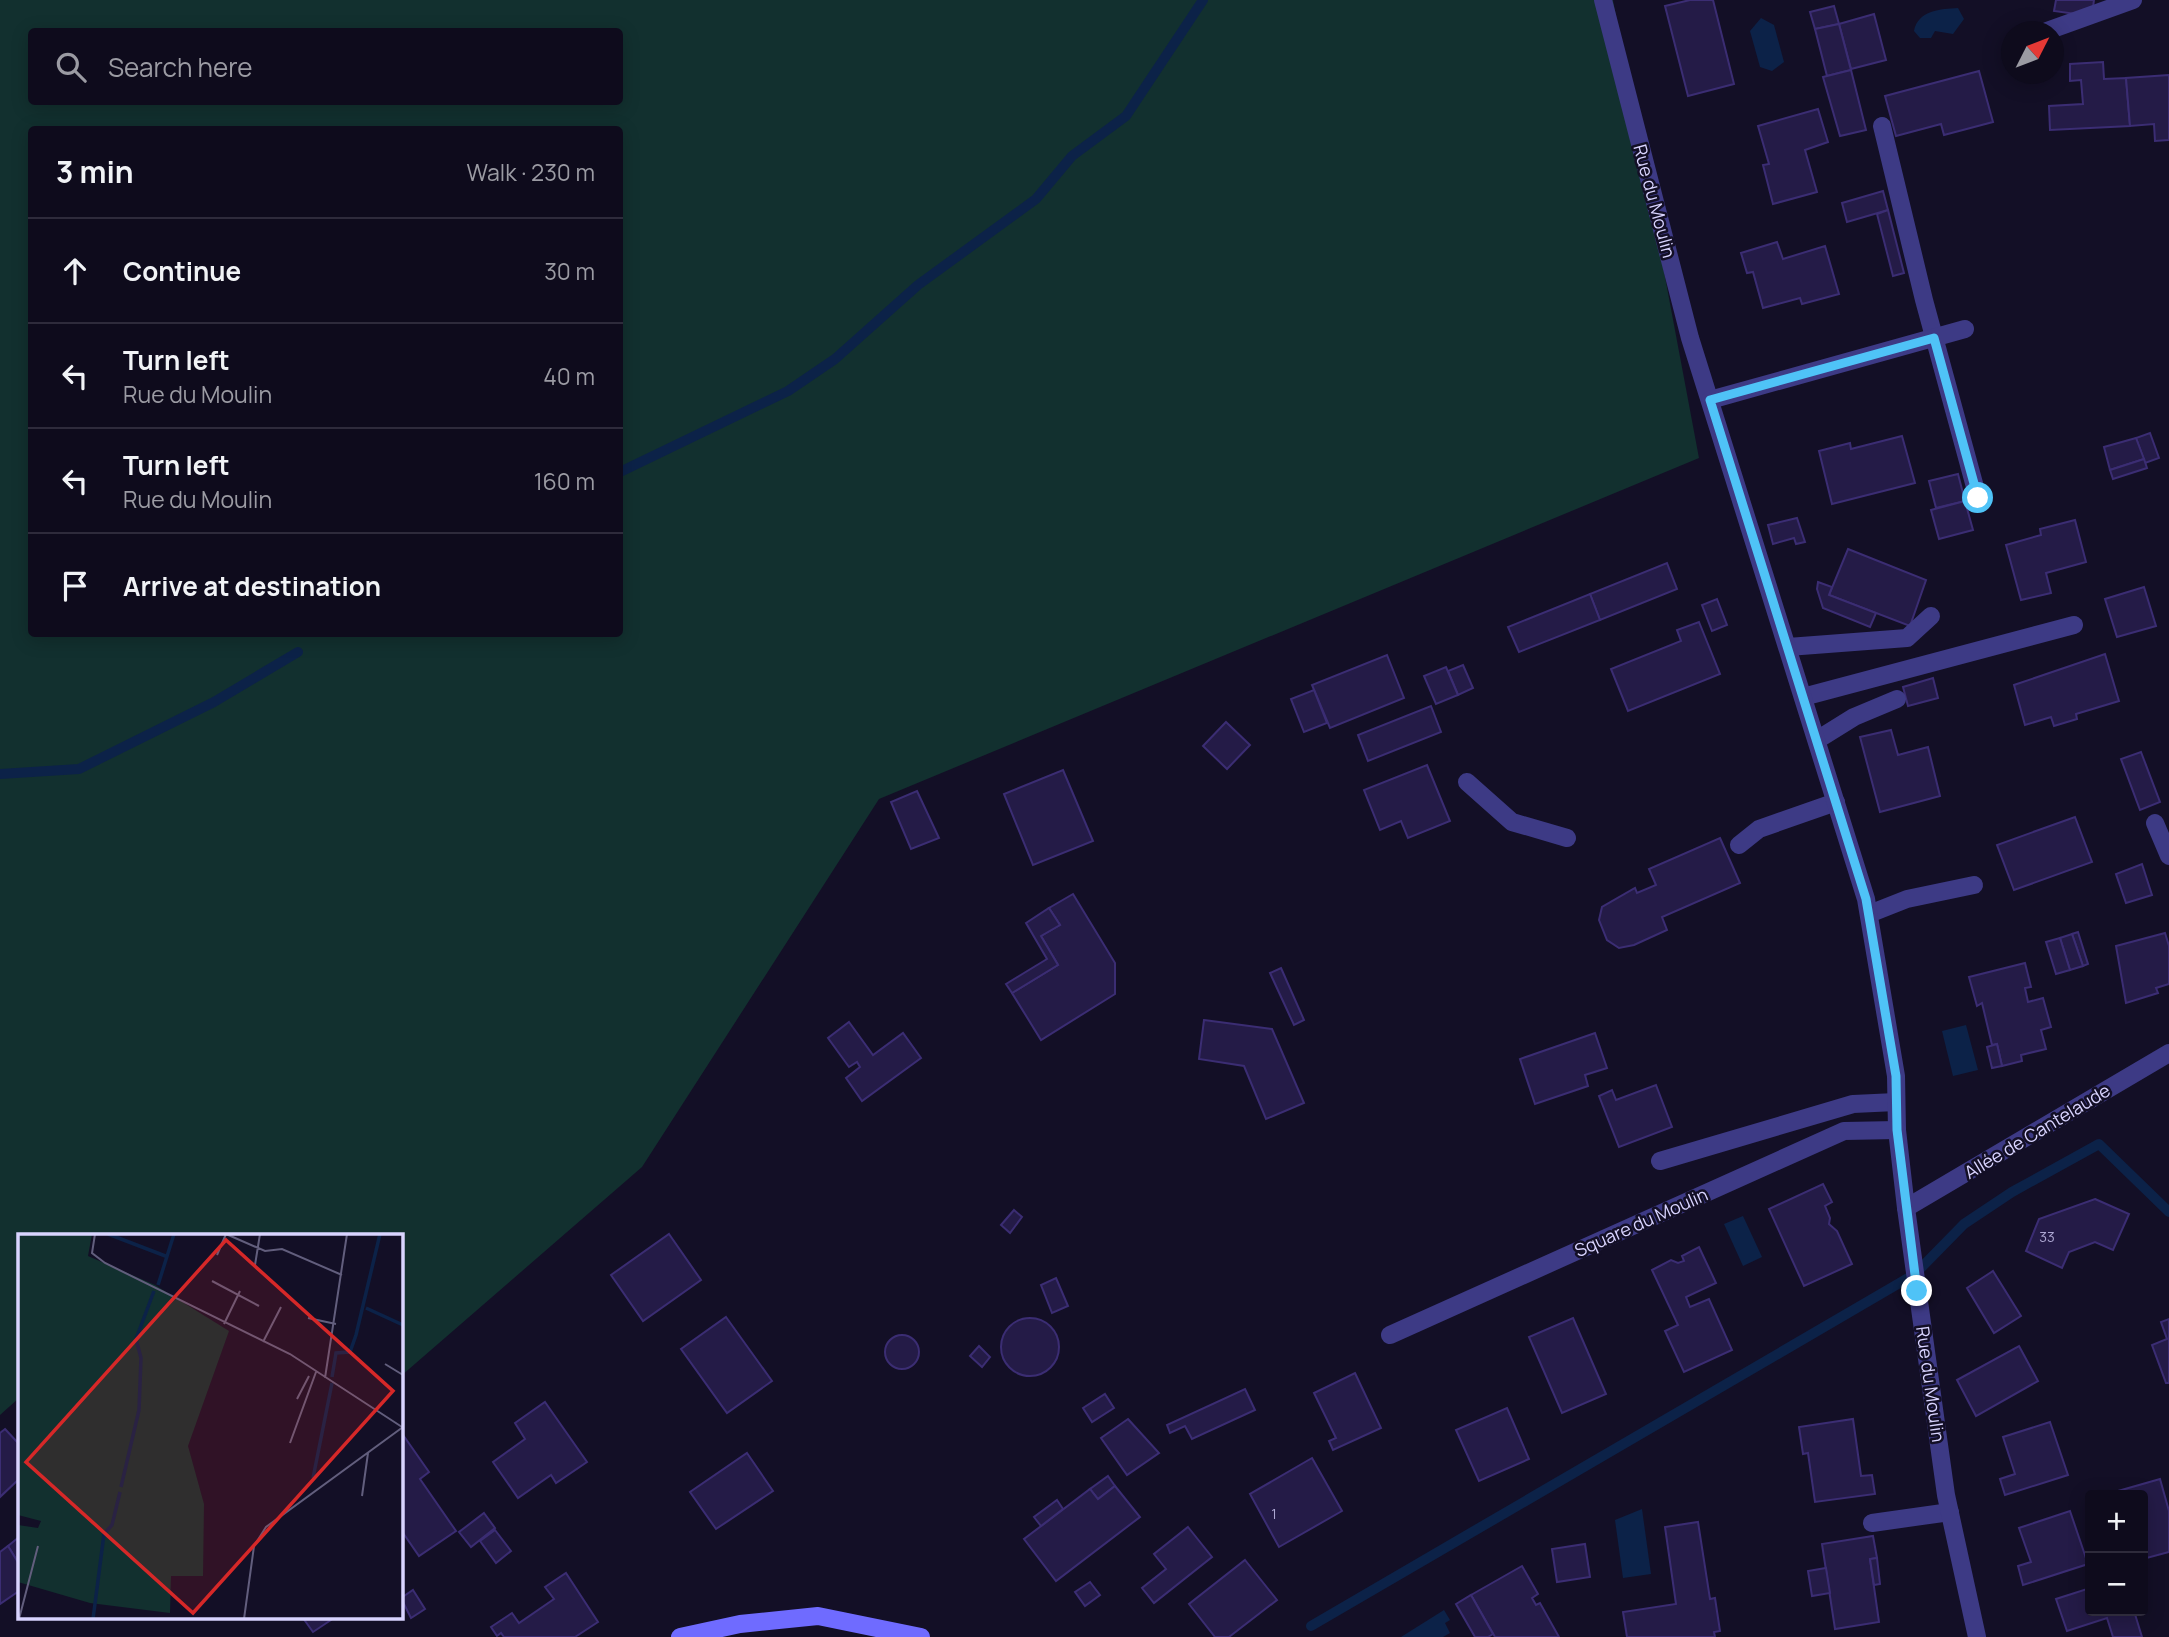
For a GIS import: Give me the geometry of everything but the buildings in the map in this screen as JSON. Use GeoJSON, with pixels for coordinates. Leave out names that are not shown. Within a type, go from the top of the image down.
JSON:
{"type":"FeatureCollection","features":[{"type":"Feature","properties":{"kind":"main road"},"geometry":{"type":"LineString","coordinates":[[680,1637],[740,1624],[818,1616],[921,1637]]}},
{"type":"Feature","properties":{"kind":"street","name":"Rue du Moulin"},"geometry":{"type":"LineString","coordinates":[[1603,0],[1690,338],[1869,914],[1896,1076],[1897,1130],[1906,1208],[1950,1512],[1977,1637]]}},
{"type":"Feature","properties":{"kind":"street"},"geometry":{"type":"LineString","coordinates":[[2064,25],[2133,0]]}},
{"type":"Feature","properties":{"kind":"street"},"geometry":{"type":"LineString","coordinates":[[1882,126],[1934,338],[1978,498]]}},
{"type":"Feature","properties":{"kind":"street"},"geometry":{"type":"LineString","coordinates":[[1710,400],[1965,329]]}},
{"type":"Feature","properties":{"kind":"street"},"geometry":{"type":"LineString","coordinates":[[1788,647],[1907,638],[1931,616]]}},
{"type":"Feature","properties":{"kind":"street"},"geometry":{"type":"LineString","coordinates":[[1803,697],[2074,625]]}},
{"type":"Feature","properties":{"kind":"street"},"geometry":{"type":"LineString","coordinates":[[1817,740],[1854,718],[1897,699]]}},
{"type":"Feature","properties":{"kind":"street"},"geometry":{"type":"LineString","coordinates":[[1467,782],[1512,822],[1567,838]]}},
{"type":"Feature","properties":{"kind":"street"},"geometry":{"type":"LineString","coordinates":[[1739,845],[1759,829],[1836,802]]}},
{"type":"Feature","properties":{"kind":"street"},"geometry":{"type":"LineString","coordinates":[[2154,823],[2169,856]]}},
{"type":"Feature","properties":{"kind":"street"},"geometry":{"type":"LineString","coordinates":[[1869,914],[1907,899],[1974,885]]}},
{"type":"Feature","properties":{"kind":"street","name":"Allée de Cantelaude"},"geometry":{"type":"LineString","coordinates":[[1906,1208],[2169,1053]]}},
{"type":"Feature","properties":{"kind":"street"},"geometry":{"type":"LineString","coordinates":[[1660,1161],[1853,1104],[1896,1102]]}},
{"type":"Feature","properties":{"kind":"street","name":"Square du Moulin"},"geometry":{"type":"LineString","coordinates":[[1390,1335],[1844,1131],[1897,1130]]}},
{"type":"Feature","properties":{"kind":"street"},"geometry":{"type":"LineString","coordinates":[[1872,1523],[1950,1512]]}},
{"type":"Feature","properties":{"kind":"green space"},"geometry":{"type":"Polygon","coordinates":[[[0,0],[1613,0],[1699,458],[879,799],[642,1167],[402,1375],[402,1234],[18,1234],[18,1399],[0,1415],[0,0]]]}},
{"type":"Feature","properties":{"kind":"water"},"geometry":{"type":"Polygon","coordinates":[[[1958,8],[1964,19],[1953,34],[1935,31],[1931,38],[1920,38],[1914,31],[1916,24],[1925,15],[1938,10],[1958,8]]]}},
{"type":"Feature","properties":{"kind":"water"},"geometry":{"type":"Polygon","coordinates":[[[1761,18],[1774,25],[1784,62],[1772,71],[1760,67],[1750,31],[1761,18]]]}},
{"type":"Feature","properties":{"kind":"water"},"geometry":{"type":"Polygon","coordinates":[[[1966,1025],[1978,1070],[1953,1076],[1942,1031],[1966,1025]]]}},
{"type":"Feature","properties":{"kind":"water"},"geometry":{"type":"Polygon","coordinates":[[[1743,1216],[1762,1257],[1743,1266],[1724,1224],[1743,1216]]]}},
{"type":"Feature","properties":{"kind":"water"},"geometry":{"type":"Polygon","coordinates":[[[1642,1509],[1651,1574],[1623,1578],[1615,1520],[1642,1509]]]}},
{"type":"Feature","properties":{"kind":"water"},"geometry":{"type":"Polygon","coordinates":[[[1444,1610],[1450,1620],[1445,1623],[1450,1633],[1443,1637],[1401,1637],[1444,1610]]]}},
{"type":"Feature","properties":{"kind":"waterway"},"geometry":{"type":"LineString","coordinates":[[623,471],[788,391],[835,359],[918,285],[1036,199],[1072,156],[1126,116],[1203,0]]}},
{"type":"Feature","properties":{"kind":"waterway"},"geometry":{"type":"LineString","coordinates":[[0,774],[79,769],[214,702],[298,652]]}},
{"type":"Feature","properties":{"kind":"waterway"},"geometry":{"type":"LineString","coordinates":[[1311,1626],[1915,1274],[1964,1224],[2012,1192],[2099,1144],[2169,1212]]}},
{"type":"Feature","properties":{"kind":"route"},"geometry":{"type":"LineString","coordinates":[[1917,1291],[1897,1130],[1896,1076],[1866,899],[1710,400],[1934,338],[1978,498]]}}]}
